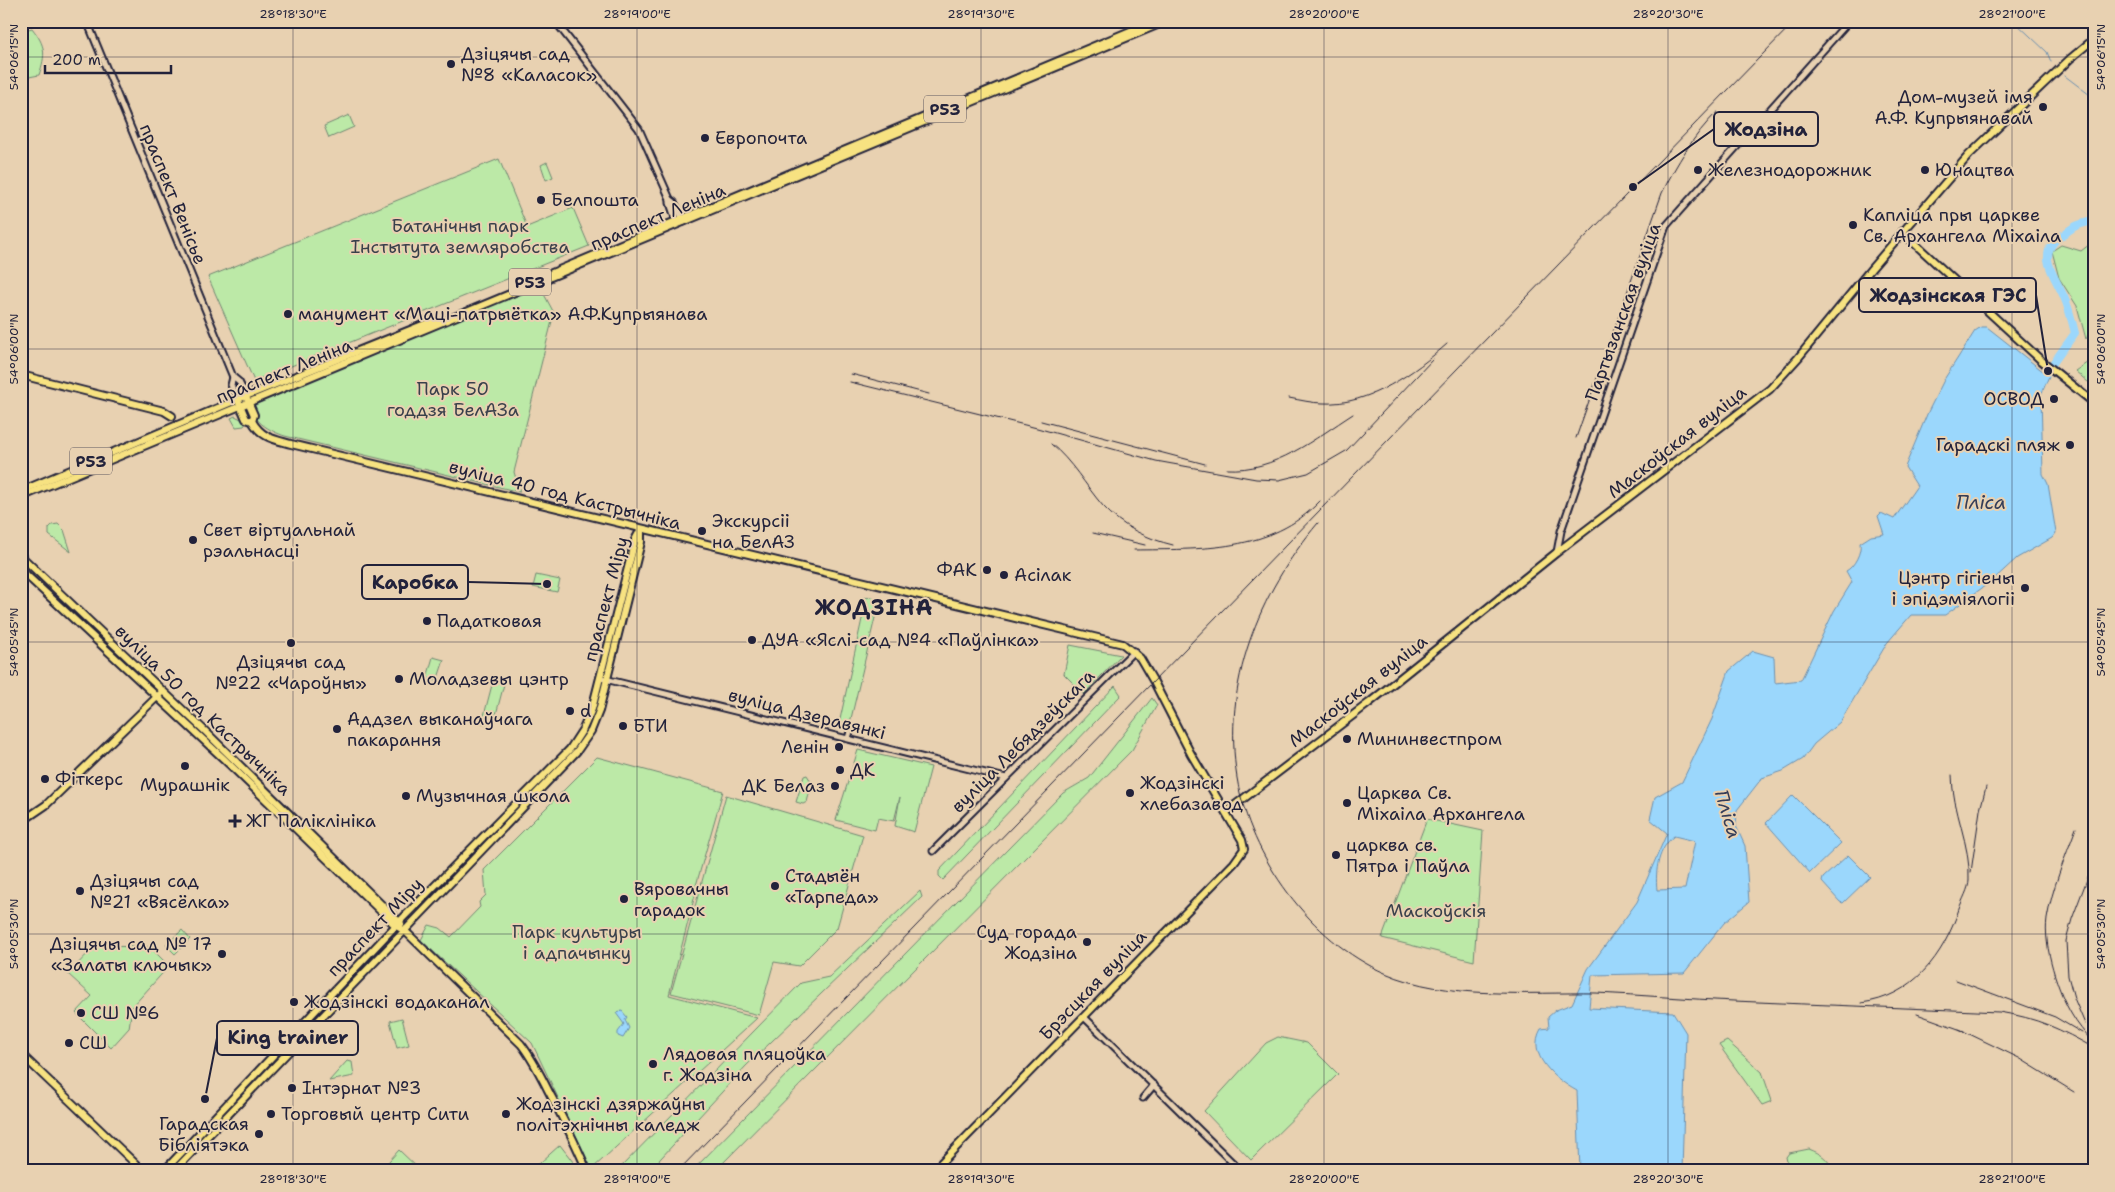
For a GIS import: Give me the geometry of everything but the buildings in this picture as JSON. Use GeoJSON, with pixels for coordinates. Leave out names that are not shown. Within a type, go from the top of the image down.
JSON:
{"type":"FeatureCollection","features":[{"type":"Feature","properties":{"kind":"main road","name":"праспект Леніна"},"geometry":{"type":"LineString","coordinates":[[680,221],[1154,21]]}},
{"type":"Feature","properties":{"kind":"main road","name":"праспект Леніна"},"geometry":{"type":"LineString","coordinates":[[21,497],[249,397],[1168,21]]}},
{"type":"Feature","properties":{"kind":"main road"},"geometry":{"type":"LineString","coordinates":[[2087,21],[2094,29]]}},
{"type":"Feature","properties":{"kind":"main road","name":"Маскоўская вуліца"},"geometry":{"type":"LineString","coordinates":[[1226,812],[1369,703],[1556,553],[1770,388],[1804,351],[1902,232],[1969,155],[2071,58],[2094,39]]}},
{"type":"Feature","properties":{"kind":"main road"},"geometry":{"type":"LineString","coordinates":[[1902,232],[2042,361],[2094,403]]}},
{"type":"Feature","properties":{"kind":"main road"},"geometry":{"type":"LineString","coordinates":[[21,375],[164,411],[172,416]]}},
{"type":"Feature","properties":{"kind":"main road"},"geometry":{"type":"LineString","coordinates":[[243,390],[249,397],[254,415],[252,421]]}},
{"type":"Feature","properties":{"kind":"main road","name":"праспект Леніна"},"geometry":{"type":"LineString","coordinates":[[21,491],[239,403]]}},
{"type":"Feature","properties":{"kind":"main road","name":"вуліца 40 год Кастрычніка"},"geometry":{"type":"LineString","coordinates":[[239,403],[246,419],[252,421],[261,433],[291,444],[1123,644],[1134,651]]}},
{"type":"Feature","properties":{"kind":"main road","name":"праспект Міру"},"geometry":{"type":"LineString","coordinates":[[164,1171],[230,1107],[404,930],[570,749],[578,738],[604,679],[632,565],[635,540],[641,529]]}},
{"type":"Feature","properties":{"kind":"main road","name":"вуліца 50 год Кастрычніка"},"geometry":{"type":"LineString","coordinates":[[21,556],[163,691],[521,1044],[528,1052],[578,1149],[587,1171]]}},
{"type":"Feature","properties":{"kind":"main road","name":"вуліца 50 год Кастрычніка"},"geometry":{"type":"LineString","coordinates":[[21,570],[158,696],[398,923]]}},
{"type":"Feature","properties":{"kind":"main road"},"geometry":{"type":"LineString","coordinates":[[1134,651],[1154,682],[1191,754],[1226,812]]}},
{"type":"Feature","properties":{"kind":"main road"},"geometry":{"type":"LineString","coordinates":[[21,822],[46,805],[163,691]]}},
{"type":"Feature","properties":{"kind":"main road","name":"Брэсцкая вуліца"},"geometry":{"type":"LineString","coordinates":[[933,1171],[1240,857],[1244,844],[1226,812]]}},
{"type":"Feature","properties":{"kind":"main road","name":"праспект Міру"},"geometry":{"type":"LineString","coordinates":[[304,1030],[398,923],[490,836]]}},
{"type":"Feature","properties":{"kind":"main road"},"geometry":{"type":"LineString","coordinates":[[21,1054],[143,1171]]}},
{"type":"Feature","properties":{"kind":"main road","name":"праспект Міру"},"geometry":{"type":"LineString","coordinates":[[174,1171],[230,1107]]}},
{"type":"Feature","properties":{"kind":"street","name":"праспект Венісье"},"geometry":{"type":"LineString","coordinates":[[87,21],[233,377],[239,382],[243,390]]}},
{"type":"Feature","properties":{"kind":"street"},"geometry":{"type":"LineString","coordinates":[[555,21],[639,129],[670,199],[670,203],[680,221]]}},
{"type":"Feature","properties":{"kind":"street","name":"Партызанская вуліца"},"geometry":{"type":"LineString","coordinates":[[1556,553],[1561,531],[1666,226],[1849,21]]}},
{"type":"Feature","properties":{"kind":"street","name":"праспект Венісье"},"geometry":{"type":"LineString","coordinates":[[233,377],[231,385],[239,403]]}},
{"type":"Feature","properties":{"kind":"street","name":"вуліца Лебядзеўскага"},"geometry":{"type":"LineString","coordinates":[[933,852],[1134,651]]}},
{"type":"Feature","properties":{"kind":"street","name":"вуліца Дзеравянкі"},"geometry":{"type":"LineString","coordinates":[[604,679],[834,732],[848,738],[1006,778]]}},
{"type":"Feature","properties":{"kind":"street"},"geometry":{"type":"LineString","coordinates":[[848,738],[850,729]]}},
{"type":"Feature","properties":{"kind":"street"},"geometry":{"type":"LineString","coordinates":[[1084,1017],[1242,1171]]}},
{"type":"Feature","properties":{"kind":"street"},"geometry":{"type":"LineString","coordinates":[[1143,1098],[1154,1086]]}},
{"type":"Feature","properties":{"kind":"green space"},"geometry":{"type":"Polygon","coordinates":[[[32,28],[40,40],[44,56],[39,75],[29,77],[21,62],[21,31],[32,28]]]}},
{"type":"Feature","properties":{"kind":"green space"},"geometry":{"type":"Polygon","coordinates":[[[349,115],[354,127],[329,138],[324,126],[349,115]]]}},
{"type":"Feature","properties":{"kind":"green space","name":"Батанічны парк Інстытута земляробства"},"geometry":{"type":"Polygon","coordinates":[[[499,159],[527,227],[573,208],[589,246],[254,381],[208,277],[499,159]]]}},
{"type":"Feature","properties":{"kind":"green space"},"geometry":{"type":"Polygon","coordinates":[[[547,162],[553,177],[546,180],[541,165],[547,162]]]}},
{"type":"Feature","properties":{"kind":"green space"},"geometry":{"type":"Polygon","coordinates":[[[2094,241],[2094,326],[2086,339],[2077,306],[2059,278],[2052,251],[2061,245],[2081,251],[2094,241]]]}},
{"type":"Feature","properties":{"kind":"green space","name":"Парк 50 годдзя БелАЗа"},"geometry":{"type":"Polygon","coordinates":[[[538,283],[554,313],[514,472],[520,492],[285,436],[267,428],[254,414],[255,403],[538,283]]]}},
{"type":"Feature","properties":{"kind":"green space"},"geometry":{"type":"Polygon","coordinates":[[[2094,358],[2094,387],[2075,371],[2094,358]]]}},
{"type":"Feature","properties":{"kind":"green space"},"geometry":{"type":"Polygon","coordinates":[[[235,416],[247,422],[244,426],[236,427],[231,418],[235,416]]]}},
{"type":"Feature","properties":{"kind":"green space"},"geometry":{"type":"Polygon","coordinates":[[[58,524],[64,530],[71,552],[49,535],[49,528],[52,525],[58,524]]]}},
{"type":"Feature","properties":{"kind":"green space"},"geometry":{"type":"Polygon","coordinates":[[[536,575],[560,580],[557,592],[533,587],[536,575]]]}},
{"type":"Feature","properties":{"kind":"green space"},"geometry":{"type":"Polygon","coordinates":[[[873,597],[879,601],[849,727],[839,724],[864,610],[863,598],[873,597]]]}},
{"type":"Feature","properties":{"kind":"green space"},"geometry":{"type":"Polygon","coordinates":[[[1070,645],[1121,655],[1084,694],[1064,674],[1070,645]]]}},
{"type":"Feature","properties":{"kind":"green space"},"geometry":{"type":"Polygon","coordinates":[[[433,657],[444,660],[437,681],[427,678],[433,657]]]}},
{"type":"Feature","properties":{"kind":"green space"},"geometry":{"type":"Polygon","coordinates":[[[493,681],[504,684],[493,726],[482,723],[493,681]]]}},
{"type":"Feature","properties":{"kind":"green space"},"geometry":{"type":"Polygon","coordinates":[[[1115,686],[1121,695],[943,880],[939,876],[939,871],[1115,686]]]}},
{"type":"Feature","properties":{"kind":"green space"},"geometry":{"type":"Polygon","coordinates":[[[1152,698],[1157,705],[1132,750],[715,1171],[692,1171],[1063,793],[1089,778],[1152,698]]]}},
{"type":"Feature","properties":{"kind":"green space"},"geometry":{"type":"Polygon","coordinates":[[[858,750],[931,767],[914,832],[895,826],[900,797],[894,821],[878,818],[875,830],[836,820],[858,750]]]}},
{"type":"Feature","properties":{"kind":"green space","name":"Парк культуры і адпачынку"},"geometry":{"type":"Polygon","coordinates":[[[597,757],[723,791],[695,889],[669,995],[757,1018],[592,1169],[532,1043],[421,940],[429,925],[440,928],[451,937],[480,907],[479,902],[486,895],[484,870],[597,757]]]}},
{"type":"Feature","properties":{"kind":"green space"},"geometry":{"type":"Polygon","coordinates":[[[807,775],[812,783],[807,802],[803,804],[796,802],[804,776],[807,775]]]}},
{"type":"Feature","properties":{"kind":"green space","name":"Стадыён «Тарпеда»"},"geometry":{"type":"Polygon","coordinates":[[[726,795],[863,835],[837,928],[799,966],[774,962],[759,1015],[671,993],[726,795]]]}},
{"type":"Feature","properties":{"kind":"green space","name":"Маскоўскія"},"geometry":{"type":"Polygon","coordinates":[[[1427,819],[1483,831],[1474,961],[1382,938],[1427,819]]]}},
{"type":"Feature","properties":{"kind":"green space"},"geometry":{"type":"Polygon","coordinates":[[[920,891],[922,897],[746,1066],[649,1171],[617,1171],[801,983],[829,977],[920,891]]]}},
{"type":"Feature","properties":{"kind":"green space"},"geometry":{"type":"Polygon","coordinates":[[[182,930],[190,939],[175,954],[166,945],[182,930]]]}},
{"type":"Feature","properties":{"kind":"green space"},"geometry":{"type":"Polygon","coordinates":[[[95,946],[150,947],[169,966],[132,1007],[129,1028],[111,1048],[76,1013],[92,996],[68,974],[95,946]]]}},
{"type":"Feature","properties":{"kind":"green space"},"geometry":{"type":"Polygon","coordinates":[[[402,1018],[409,1045],[397,1048],[390,1021],[402,1018]]]}},
{"type":"Feature","properties":{"kind":"green space"},"geometry":{"type":"Polygon","coordinates":[[[1278,1037],[1307,1043],[1338,1074],[1251,1160],[1204,1111],[1266,1043],[1278,1037]]]}},
{"type":"Feature","properties":{"kind":"green space"},"geometry":{"type":"Polygon","coordinates":[[[1727,1041],[1762,1072],[1772,1101],[1762,1105],[1719,1045],[1727,1041]]]}},
{"type":"Feature","properties":{"kind":"green space"},"geometry":{"type":"Polygon","coordinates":[[[347,1061],[352,1062],[354,1076],[329,1081],[347,1061]]]}},
{"type":"Feature","properties":{"kind":"green space"},"geometry":{"type":"Polygon","coordinates":[[[560,1145],[580,1171],[531,1171],[560,1145]]]}},
{"type":"Feature","properties":{"kind":"green space"},"geometry":{"type":"Polygon","coordinates":[[[1809,1149],[1824,1157],[1834,1171],[1789,1171],[1786,1157],[1789,1153],[1809,1149]]]}},
{"type":"Feature","properties":{"kind":"green space"},"geometry":{"type":"Polygon","coordinates":[[[399,1150],[421,1171],[380,1171],[399,1150]]]}},
{"type":"Feature","properties":{"kind":"water","name":"Пліса"},"geometry":{"type":"Polygon","coordinates":[[[1981,327],[1987,327],[2049,376],[2041,395],[2043,474],[2048,484],[2056,533],[2052,538],[2017,558],[1993,580],[1945,615],[1911,615],[1887,643],[1840,722],[1814,744],[1803,759],[1783,771],[1762,778],[1737,810],[1736,826],[1745,846],[1749,902],[1724,923],[1684,973],[1592,975],[1589,1008],[1673,1012],[1686,1033],[1682,1171],[1580,1171],[1577,1091],[1552,1073],[1540,1057],[1537,1039],[1541,1029],[1549,1028],[1548,1017],[1556,1010],[1572,1004],[1588,969],[1637,902],[1667,833],[1650,819],[1655,797],[1682,782],[1712,719],[1729,671],[1753,651],[1774,657],[1775,683],[1801,680],[1834,611],[1852,582],[1846,571],[1857,559],[1860,543],[1871,536],[1884,534],[1878,516],[1881,513],[1894,519],[1917,486],[1905,467],[1928,412],[1945,378],[1975,331],[1981,327]],[[1674,836],[1664,847],[1657,868],[1657,890],[1685,889],[1695,841],[1674,836]]]}},
{"type":"Feature","properties":{"kind":"water"},"geometry":{"type":"Polygon","coordinates":[[[1793,795],[1841,843],[1810,873],[1766,823],[1793,795]]]}},
{"type":"Feature","properties":{"kind":"water"},"geometry":{"type":"Polygon","coordinates":[[[1848,855],[1870,877],[1843,903],[1822,882],[1823,878],[1848,855]]]}},
{"type":"Feature","properties":{"kind":"water"},"geometry":{"type":"Polygon","coordinates":[[[622,1011],[627,1017],[625,1020],[629,1028],[623,1038],[618,1036],[618,1032],[624,1024],[616,1013],[622,1011]]]}},
{"type":"Feature","properties":{"kind":"waterway"},"geometry":{"type":"LineString","coordinates":[[2014,21],[2047,52],[2051,62]]}},
{"type":"Feature","properties":{"kind":"waterway"},"geometry":{"type":"LineString","coordinates":[[2065,76],[2094,98]]}},
{"type":"Feature","properties":{"kind":"waterway","name":"Пліса"},"geometry":{"type":"LineString","coordinates":[[2040,381],[2075,333],[2066,301],[2049,266],[2049,251],[2053,244],[2072,228],[2094,221]]}},
{"type":"Feature","properties":{"kind":"railway"},"geometry":{"type":"LineString","coordinates":[[678,1171],[1795,21]]}},
{"type":"Feature","properties":{"kind":"railway"},"geometry":{"type":"LineString","coordinates":[[1576,438],[1662,193],[1686,150],[1717,112]]}},
{"type":"Feature","properties":{"kind":"railway"},"geometry":{"type":"LineString","coordinates":[[1289,398],[1323,403],[1357,399],[1374,393],[1406,376],[1447,344]]}},
{"type":"Feature","properties":{"kind":"railway"},"geometry":{"type":"LineString","coordinates":[[850,382],[1037,428],[1156,461],[1256,479],[1279,480],[1308,473],[1346,451],[1433,359]]}},
{"type":"Feature","properties":{"kind":"railway"},"geometry":{"type":"LineString","coordinates":[[851,374],[929,394]]}},
{"type":"Feature","properties":{"kind":"railway"},"geometry":{"type":"LineString","coordinates":[[1227,469],[1245,469],[1278,460],[1309,443],[1353,414]]}},
{"type":"Feature","properties":{"kind":"railway"},"geometry":{"type":"LineString","coordinates":[[1041,421],[1205,464]]}},
{"type":"Feature","properties":{"kind":"railway"},"geometry":{"type":"LineString","coordinates":[[1051,444],[1072,466],[1103,506],[1118,520],[1135,531],[1173,545]]}},
{"type":"Feature","properties":{"kind":"railway"},"geometry":{"type":"LineString","coordinates":[[1134,550],[1209,548],[1257,539],[1280,530],[1301,518],[1320,501]]}},
{"type":"Feature","properties":{"kind":"railway"},"geometry":{"type":"LineString","coordinates":[[1318,523],[1297,550],[1278,580],[1262,610],[1249,642],[1240,675],[1235,708],[1234,743],[1237,778],[1244,808],[1255,837],[1270,866],[1288,893],[1309,918],[1332,940],[1358,959],[1385,973],[1409,982],[1461,991],[1489,993],[1596,993],[1999,1012],[2026,1017],[2048,1025],[2094,1048]]}},
{"type":"Feature","properties":{"kind":"railway"},"geometry":{"type":"LineString","coordinates":[[1093,533],[1145,545]]}},
{"type":"Feature","properties":{"kind":"railway"},"geometry":{"type":"LineString","coordinates":[[1861,1003],[1880,999],[1896,992],[1911,983],[1924,971],[1945,942],[1967,891],[1969,867],[1955,802],[1952,775]]}},
{"type":"Feature","properties":{"kind":"railway"},"geometry":{"type":"LineString","coordinates":[[1971,872],[1980,810],[1986,787]]}},
{"type":"Feature","properties":{"kind":"railway"},"geometry":{"type":"LineString","coordinates":[[2076,828],[2052,896],[2046,930],[2049,955],[2057,982],[2074,1018],[2092,1042]]}},
{"type":"Feature","properties":{"kind":"railway"},"geometry":{"type":"LineString","coordinates":[[2085,1024],[2074,998],[2068,976],[2066,941],[2072,919],[2094,861]]}},
{"type":"Feature","properties":{"kind":"railway"},"geometry":{"type":"LineString","coordinates":[[1956,980],[2055,1017],[2082,1033]]}},
{"type":"Feature","properties":{"kind":"railway"},"geometry":{"type":"LineString","coordinates":[[1917,1014],[1964,1031]]}},
{"type":"Feature","properties":{"kind":"railway"},"geometry":{"type":"LineString","coordinates":[[1959,1029],[2019,1058],[2074,1092]]}},
{"type":"Feature","properties":{"kind":"place","name":"Дзіцячы сад №8 «Каласок»"},"geometry":{"type":"Point","coordinates":[451,64]}},
{"type":"Feature","properties":{"kind":"place","name":"Дом-музей імя А.Ф. Купрыянавай"},"geometry":{"type":"Point","coordinates":[2043,107]}},
{"type":"Feature","properties":{"kind":"place","name":"Европочта"},"geometry":{"type":"Point","coordinates":[705,138]}},
{"type":"Feature","properties":{"kind":"place","name":"Железнодорожник"},"geometry":{"type":"Point","coordinates":[1698,170]}},
{"type":"Feature","properties":{"kind":"place","name":"Юнацтва"},"geometry":{"type":"Point","coordinates":[1925,170]}},
{"type":"Feature","properties":{"kind":"place","name":"Жодзіна"},"geometry":{"type":"Point","coordinates":[1633,187]}},
{"type":"Feature","properties":{"kind":"place","name":"Белпошта"},"geometry":{"type":"Point","coordinates":[541,200]}},
{"type":"Feature","properties":{"kind":"place","name":"Капліца пры царкве Св. Архангела Міхаіла"},"geometry":{"type":"Point","coordinates":[1853,225]}},
{"type":"Feature","properties":{"kind":"place","name":"манумент «Маці-патрыётка» А.Ф.Купрыянава"},"geometry":{"type":"Point","coordinates":[288,314]}},
{"type":"Feature","properties":{"kind":"place","name":"Жодзінская ГЭС"},"geometry":{"type":"Point","coordinates":[2048,371]}},
{"type":"Feature","properties":{"kind":"place","name":"ОСВОД"},"geometry":{"type":"Point","coordinates":[2054,399]}},
{"type":"Feature","properties":{"kind":"place","name":"Гарадскі пляж"},"geometry":{"type":"Point","coordinates":[2070,445]}},
{"type":"Feature","properties":{"kind":"place","name":"Экскурсіі на БелАЗ"},"geometry":{"type":"Point","coordinates":[702,531]}},
{"type":"Feature","properties":{"kind":"place","name":"Свет віртуальнай рэальнасці"},"geometry":{"type":"Point","coordinates":[193,540]}},
{"type":"Feature","properties":{"kind":"place","name":"ФАК"},"geometry":{"type":"Point","coordinates":[987,570]}},
{"type":"Feature","properties":{"kind":"place","name":"Асілак"},"geometry":{"type":"Point","coordinates":[1004,575]}},
{"type":"Feature","properties":{"kind":"place","name":"Каробка"},"geometry":{"type":"Point","coordinates":[547,584]}},
{"type":"Feature","properties":{"kind":"place","name":"Цэнтр гігіены і эпідэміялогіі"},"geometry":{"type":"Point","coordinates":[2025,588]}},
{"type":"Feature","properties":{"kind":"place","name":"Падатковая"},"geometry":{"type":"Point","coordinates":[427,621]}},
{"type":"Feature","properties":{"kind":"place","name":"ДУА «Яслі-сад №4 «Паўлінка»"},"geometry":{"type":"Point","coordinates":[752,640]}},
{"type":"Feature","properties":{"kind":"place","name":"Дзіцячы сад №22 «Чароўны»"},"geometry":{"type":"Point","coordinates":[291,643]}},
{"type":"Feature","properties":{"kind":"place","name":"Моладзевы цэнтр"},"geometry":{"type":"Point","coordinates":[399,679]}},
{"type":"Feature","properties":{"kind":"place","name":"d"},"geometry":{"type":"Point","coordinates":[570,711]}},
{"type":"Feature","properties":{"kind":"place","name":"БТИ"},"geometry":{"type":"Point","coordinates":[623,726]}},
{"type":"Feature","properties":{"kind":"place","name":"Аддзел выканаўчага пакарання"},"geometry":{"type":"Point","coordinates":[337,729]}},
{"type":"Feature","properties":{"kind":"place","name":"Мининвестпром"},"geometry":{"type":"Point","coordinates":[1347,739]}},
{"type":"Feature","properties":{"kind":"place","name":"Ленін"},"geometry":{"type":"Point","coordinates":[839,747]}},
{"type":"Feature","properties":{"kind":"place","name":"Мурашнік"},"geometry":{"type":"Point","coordinates":[185,766]}},
{"type":"Feature","properties":{"kind":"place","name":"ДК"},"geometry":{"type":"Point","coordinates":[840,770]}},
{"type":"Feature","properties":{"kind":"place","name":"Фіткерс"},"geometry":{"type":"Point","coordinates":[45,779]}},
{"type":"Feature","properties":{"kind":"place","name":"ДК Белаз"},"geometry":{"type":"Point","coordinates":[835,786]}},
{"type":"Feature","properties":{"kind":"place","name":"Жодзінскі хлебазавод"},"geometry":{"type":"Point","coordinates":[1130,793]}},
{"type":"Feature","properties":{"kind":"place","name":"Музычная школа"},"geometry":{"type":"Point","coordinates":[406,796]}},
{"type":"Feature","properties":{"kind":"place","name":"Царква Св. Міхаіла Архангела"},"geometry":{"type":"Point","coordinates":[1347,803]}},
{"type":"Feature","properties":{"kind":"place","name":"ЖГ Паліклініка"},"geometry":{"type":"Point","coordinates":[235,821]}},
{"type":"Feature","properties":{"kind":"place","name":"царква св. Пятра і Паўла"},"geometry":{"type":"Point","coordinates":[1336,855]}},
{"type":"Feature","properties":{"kind":"place","name":"Стадыён «Тарпеда»"},"geometry":{"type":"Point","coordinates":[775,886]}},
{"type":"Feature","properties":{"kind":"place","name":"Дзіцячы сад №21 «Вясёлка»"},"geometry":{"type":"Point","coordinates":[80,891]}},
{"type":"Feature","properties":{"kind":"place","name":"Вяровачны гарадок"},"geometry":{"type":"Point","coordinates":[624,899]}},
{"type":"Feature","properties":{"kind":"place","name":"Суд горада Жодзіна"},"geometry":{"type":"Point","coordinates":[1087,942]}},
{"type":"Feature","properties":{"kind":"place","name":"Дзіцячы сад № 17 «Залаты ключык»"},"geometry":{"type":"Point","coordinates":[222,954]}},
{"type":"Feature","properties":{"kind":"place","name":"Жодзінскі водаканал"},"geometry":{"type":"Point","coordinates":[294,1002]}},
{"type":"Feature","properties":{"kind":"place","name":"СШ №6"},"geometry":{"type":"Point","coordinates":[81,1013]}},
{"type":"Feature","properties":{"kind":"place","name":"СШ"},"geometry":{"type":"Point","coordinates":[69,1043]}},
{"type":"Feature","properties":{"kind":"place","name":"Лядовая пляцоўка г. Жодзіна"},"geometry":{"type":"Point","coordinates":[653,1064]}},
{"type":"Feature","properties":{"kind":"place","name":"Інтэрнат №3"},"geometry":{"type":"Point","coordinates":[292,1088]}},
{"type":"Feature","properties":{"kind":"place","name":"King trainer"},"geometry":{"type":"Point","coordinates":[205,1099]}},
{"type":"Feature","properties":{"kind":"place","name":"Торговый центр Сити"},"geometry":{"type":"Point","coordinates":[271,1114]}},
{"type":"Feature","properties":{"kind":"place","name":"Жодзінскі дзяржаўны політэхнічны каледж"},"geometry":{"type":"Point","coordinates":[506,1114]}},
{"type":"Feature","properties":{"kind":"place","name":"Гарадская Бібліятэка"},"geometry":{"type":"Point","coordinates":[259,1134]}},
{"type":"Feature","properties":{"kind":"district","name":"ЖОДЗІНА"},"geometry":{"type":"Point","coordinates":[874,607]}}]}
